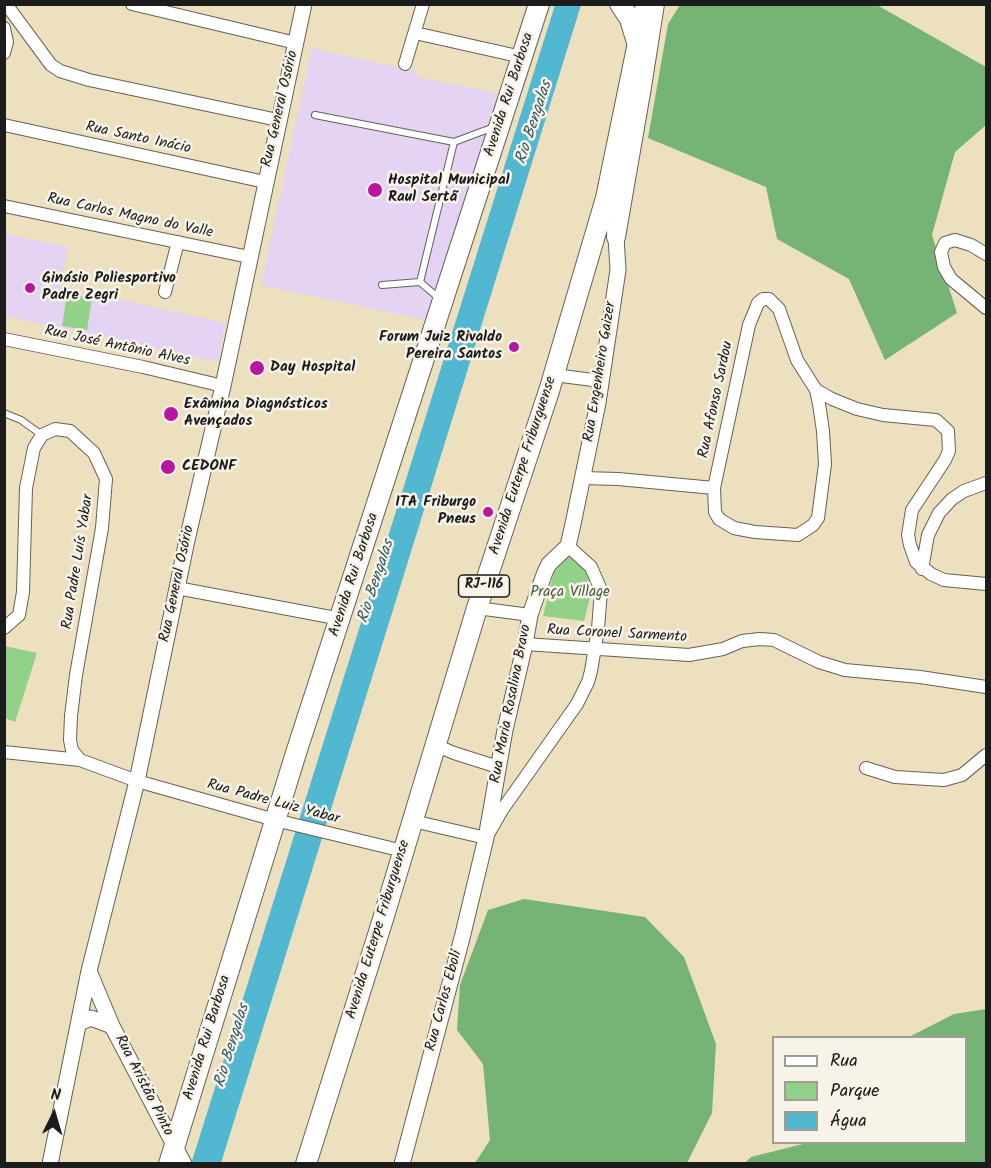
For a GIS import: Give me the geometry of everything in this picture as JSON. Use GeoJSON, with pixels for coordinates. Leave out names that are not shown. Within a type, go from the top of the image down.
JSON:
{"type":"FeatureCollection","features":[{"type":"Feature","properties":{"kind":"main road","name":"Avenida Rui Barbosa"},"geometry":{"type":"LineString","coordinates":[[176,1158],[275,820],[539,4]]}},
{"type":"Feature","properties":{"kind":"main road"},"geometry":{"type":"LineString","coordinates":[[620,4],[630,19],[638,48]]}},
{"type":"Feature","properties":{"kind":"main road","name":"Avenida Euterpe Friburguense"},"geometry":{"type":"LineString","coordinates":[[306,1164],[377,941],[477,608],[554,375],[606,198],[646,4]]}},
{"type":"Feature","properties":{"kind":"main road"},"geometry":{"type":"LineString","coordinates":[[616,237],[655,4]]}},
{"type":"Feature","properties":{"kind":"street"},"geometry":{"type":"LineString","coordinates":[[6,4],[51,65],[60,70],[89,80],[278,120]]}},
{"type":"Feature","properties":{"kind":"street"},"geometry":{"type":"LineString","coordinates":[[132,4],[296,43]]}},
{"type":"Feature","properties":{"kind":"street","name":"Rua General Osório"},"geometry":{"type":"LineString","coordinates":[[50,1164],[89,971],[137,781],[304,4]]}},
{"type":"Feature","properties":{"kind":"street"},"geometry":{"type":"LineString","coordinates":[[405,64],[423,4]]}},
{"type":"Feature","properties":{"kind":"street"},"geometry":{"type":"LineString","coordinates":[[4,28],[7,42],[4,53]]}},
{"type":"Feature","properties":{"kind":"street"},"geometry":{"type":"LineString","coordinates":[[415,33],[522,57]]}},
{"type":"Feature","properties":{"kind":"street","name":"Rua Santo Inácio"},"geometry":{"type":"LineString","coordinates":[[4,125],[265,183]]}},
{"type":"Feature","properties":{"kind":"street","name":"Rua Engenheiro Gaizer"},"geometry":{"type":"LineString","coordinates":[[568,546],[601,381],[618,270],[616,237],[606,198]]}},
{"type":"Feature","properties":{"kind":"street","name":"Rua Carlos Magno do Valle"},"geometry":{"type":"LineString","coordinates":[[4,206],[249,257]]}},
{"type":"Feature","properties":{"kind":"street"},"geometry":{"type":"LineString","coordinates":[[987,254],[955,240],[945,243],[941,252],[944,267],[951,279],[987,308]]}},
{"type":"Feature","properties":{"kind":"street"},"geometry":{"type":"LineString","coordinates":[[165,292],[178,242]]}},
{"type":"Feature","properties":{"kind":"street","name":"Rua Afonso Sardou"},"geometry":{"type":"LineString","coordinates":[[714,488],[749,325],[758,303],[763,299],[769,299],[779,309],[797,360],[816,390]]}},
{"type":"Feature","properties":{"kind":"street","name":"Rua José Antônio Alves"},"geometry":{"type":"LineString","coordinates":[[4,339],[223,386]]}},
{"type":"Feature","properties":{"kind":"street"},"geometry":{"type":"LineString","coordinates":[[554,375],[601,381]]}},
{"type":"Feature","properties":{"kind":"street"},"geometry":{"type":"LineString","coordinates":[[582,478],[714,488],[715,512],[719,519],[734,528],[798,535],[813,525],[820,509],[825,464],[824,431],[816,390]]}},
{"type":"Feature","properties":{"kind":"street"},"geometry":{"type":"LineString","coordinates":[[816,390],[857,409],[883,415],[936,420],[948,431],[949,451],[945,460],[912,510],[909,524],[910,545],[916,562],[922,569],[944,580],[987,584]]}},
{"type":"Feature","properties":{"kind":"street","name":"Rua Padre Luís Yabar"},"geometry":{"type":"LineString","coordinates":[[42,435],[55,429],[70,431],[94,453],[106,479],[102,528],[71,716],[72,750],[80,760]]}},
{"type":"Feature","properties":{"kind":"street"},"geometry":{"type":"LineString","coordinates":[[5,625],[19,615],[23,592],[26,488],[34,448],[42,435]]}},
{"type":"Feature","properties":{"kind":"street"},"geometry":{"type":"LineString","coordinates":[[922,569],[928,535],[939,513],[952,499],[964,491],[987,483]]}},
{"type":"Feature","properties":{"kind":"street"},"geometry":{"type":"LineString","coordinates":[[413,821],[486,838],[502,810],[577,704],[588,682],[601,599],[599,582],[591,567],[568,546]]}},
{"type":"Feature","properties":{"kind":"street","name":"Rua Maria Rosalina Bravo"},"geometry":{"type":"LineString","coordinates":[[486,838],[498,767],[530,615],[549,564],[568,546]]}},
{"type":"Feature","properties":{"kind":"street"},"geometry":{"type":"LineString","coordinates":[[177,588],[340,620]]}},
{"type":"Feature","properties":{"kind":"street"},"geometry":{"type":"LineString","coordinates":[[477,608],[530,615]]}},
{"type":"Feature","properties":{"kind":"street","name":"Rua Coronel Sarmento"},"geometry":{"type":"LineString","coordinates":[[525,644],[689,655],[723,649],[742,641],[774,640],[819,662],[844,670],[987,687]]}},
{"type":"Feature","properties":{"kind":"street"},"geometry":{"type":"LineString","coordinates":[[435,745],[498,767]]}},
{"type":"Feature","properties":{"kind":"street"},"geometry":{"type":"LineString","coordinates":[[4,752],[80,760],[137,781]]}},
{"type":"Feature","properties":{"kind":"street"},"geometry":{"type":"LineString","coordinates":[[866,768],[895,777],[944,780],[962,775],[987,756]]}},
{"type":"Feature","properties":{"kind":"street","name":"Rua Padre Luiz Yabar"},"geometry":{"type":"LineString","coordinates":[[137,781],[275,820],[403,851]]}},
{"type":"Feature","properties":{"kind":"street","name":"Rua Carlos Eboli"},"geometry":{"type":"LineString","coordinates":[[402,1164],[486,838]]}},
{"type":"Feature","properties":{"kind":"street","name":"Rua Aristão Pinto"},"geometry":{"type":"LineString","coordinates":[[89,971],[112,1026],[176,1158]]}},
{"type":"Feature","properties":{"kind":"street","name":"Rua Aristão Pinto"},"geometry":{"type":"LineString","coordinates":[[79,1023],[91,1018],[112,1026]]}},
{"type":"Feature","properties":{"kind":"lane"},"geometry":{"type":"LineString","coordinates":[[315,115],[454,142],[500,124]]}},
{"type":"Feature","properties":{"kind":"lane"},"geometry":{"type":"LineString","coordinates":[[420,282],[454,142]]}},
{"type":"Feature","properties":{"kind":"lane"},"geometry":{"type":"LineString","coordinates":[[382,285],[420,282],[443,302]]}},
{"type":"Feature","properties":{"kind":"lane"},"geometry":{"type":"LineString","coordinates":[[4,413],[21,420],[42,435]]}},
{"type":"Feature","properties":{"kind":"shaded area","name":"Hospital Municipal Raul Sertã"},"geometry":{"type":"Polygon","coordinates":[[[312,48],[417,72],[418,77],[499,94],[426,320],[261,285],[312,48]]]}},
{"type":"Feature","properties":{"kind":"shaded area"},"geometry":{"type":"Polygon","coordinates":[[[5,234],[68,247],[60,286],[225,323],[218,362],[5,316],[5,234]]]}},
{"type":"Feature","properties":{"kind":"green space"},"geometry":{"type":"Polygon","coordinates":[[[680,5],[877,5],[986,67],[986,125],[955,152],[932,235],[957,313],[885,360],[849,279],[777,239],[766,187],[648,138],[668,24],[680,5]]]}},
{"type":"Feature","properties":{"kind":"green space"},"geometry":{"type":"Polygon","coordinates":[[[67,294],[92,298],[87,330],[62,326],[67,294]]]}},
{"type":"Feature","properties":{"kind":"green space","name":"Praça Village"},"geometry":{"type":"Polygon","coordinates":[[[567,556],[583,564],[588,575],[591,594],[584,621],[543,616],[554,572],[567,556]]]}},
{"type":"Feature","properties":{"kind":"green space"},"geometry":{"type":"Polygon","coordinates":[[[4,646],[37,653],[15,722],[5,718],[4,646]]]}},
{"type":"Feature","properties":{"kind":"green space"},"geometry":{"type":"Polygon","coordinates":[[[524,899],[645,917],[684,957],[716,1044],[712,1113],[687,1163],[475,1163],[490,1140],[483,1064],[457,1030],[460,985],[488,910],[524,899]]]}},
{"type":"Feature","properties":{"kind":"green space"},"geometry":{"type":"Polygon","coordinates":[[[986,1009],[986,1163],[745,1163],[751,1157],[803,1144],[967,1144],[967,1036],[911,1036],[954,1014],[986,1009]]]}},
{"type":"Feature","properties":{"kind":"water","name":"Rio Bengalas"},"geometry":{"type":"Polygon","coordinates":[[[555,5],[581,5],[221,1163],[191,1164],[555,5]]]}},
{"type":"Feature","properties":{"kind":"place","name":"Hospital Municipal Raul Sertã"},"geometry":{"type":"Point","coordinates":[375,190]}},
{"type":"Feature","properties":{"kind":"place","name":"Ginásio Poliesportivo Padre Zegri"},"geometry":{"type":"Point","coordinates":[30,288]}},
{"type":"Feature","properties":{"kind":"place","name":"Forum Juiz Rivaldo Pereira Santos"},"geometry":{"type":"Point","coordinates":[514,347]}},
{"type":"Feature","properties":{"kind":"place","name":"Day Hospital"},"geometry":{"type":"Point","coordinates":[257,368]}},
{"type":"Feature","properties":{"kind":"place","name":"Exâmina Diagnósticos Avençados"},"geometry":{"type":"Point","coordinates":[171,414]}},
{"type":"Feature","properties":{"kind":"place","name":"CEDONF"},"geometry":{"type":"Point","coordinates":[168,467]}},
{"type":"Feature","properties":{"kind":"place","name":"ITA Friburgo Pneus"},"geometry":{"type":"Point","coordinates":[488,512]}}]}
